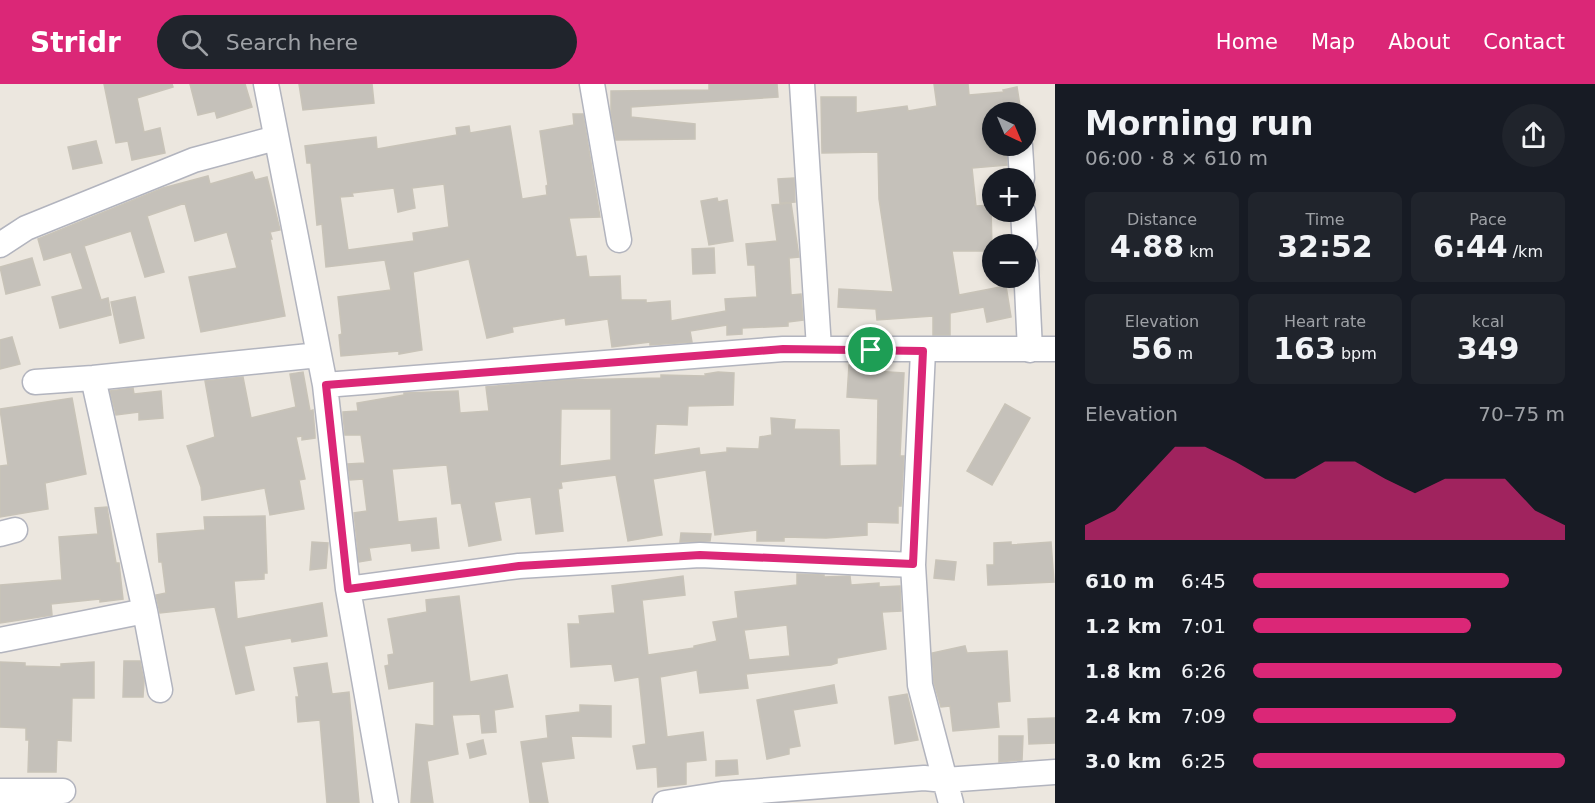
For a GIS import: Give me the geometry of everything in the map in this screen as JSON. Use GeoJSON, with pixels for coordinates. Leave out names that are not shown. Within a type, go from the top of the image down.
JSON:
{"type":"FeatureCollection","features":[{"type":"Feature","properties":{"kind":"street"},"geometry":{"type":"LineString","coordinates":[[266,84],[318,355],[326,385],[348,589],[386,803]]}},
{"type":"Feature","properties":{"kind":"street"},"geometry":{"type":"LineString","coordinates":[[592,84],[619,240]]}},
{"type":"Feature","properties":{"kind":"street"},"geometry":{"type":"LineString","coordinates":[[802,84],[819,348]]}},
{"type":"Feature","properties":{"kind":"street"},"geometry":{"type":"LineString","coordinates":[[0,245],[26,228],[194,160],[276,138]]}},
{"type":"Feature","properties":{"kind":"street"},"geometry":{"type":"LineString","coordinates":[[1027,288],[1030,350]]}},
{"type":"Feature","properties":{"kind":"street"},"geometry":{"type":"LineString","coordinates":[[326,385],[783,349],[923,351],[1055,349]]}},
{"type":"Feature","properties":{"kind":"street"},"geometry":{"type":"LineString","coordinates":[[923,351],[913,564],[920,685],[948,791]]}},
{"type":"Feature","properties":{"kind":"street"},"geometry":{"type":"LineString","coordinates":[[35,382],[318,355]]}},
{"type":"Feature","properties":{"kind":"street"},"geometry":{"type":"LineString","coordinates":[[93,378],[145,611],[160,690]]}},
{"type":"Feature","properties":{"kind":"street"},"geometry":{"type":"LineString","coordinates":[[348,589],[519,566],[700,555],[913,564]]}},
{"type":"Feature","properties":{"kind":"street"},"geometry":{"type":"LineString","coordinates":[[0,640],[145,611]]}},
{"type":"Feature","properties":{"kind":"street"},"geometry":{"type":"LineString","coordinates":[[665,803],[722,794],[924,777],[948,791],[1055,772]]}},
{"type":"Feature","properties":{"kind":"street"},"geometry":{"type":"LineString","coordinates":[[0,791],[63,791]]}},
{"type":"Feature","properties":{"kind":"building"},"geometry":{"type":"Polygon","coordinates":[[[104,84],[172,84],[173,87],[137,98],[144,132],[160,128],[165,153],[132,160],[128,141],[116,143],[104,84]]]}},
{"type":"Feature","properties":{"kind":"building"},"geometry":{"type":"Polygon","coordinates":[[[190,84],[245,84],[252,107],[217,118],[215,111],[198,115],[190,84]]]}},
{"type":"Feature","properties":{"kind":"building"},"geometry":{"type":"Polygon","coordinates":[[[299,84],[372,84],[374,103],[303,110],[299,84]]]}},
{"type":"Feature","properties":{"kind":"building"},"geometry":{"type":"Polygon","coordinates":[[[709,84],[777,84],[778,97],[631,107],[631,117],[695,124],[695,139],[616,140],[611,113],[611,91],[709,90],[709,84]]]}},
{"type":"Feature","properties":{"kind":"building"},"geometry":{"type":"Polygon","coordinates":[[[934,84],[968,84],[969,95],[1004,92],[1003,90],[1017,87],[1019,102],[982,102],[982,156],[1007,156],[1007,165],[972,168],[976,206],[982,206],[982,222],[991,222],[992,234],[982,234],[982,251],[952,251],[959,295],[1006,288],[1011,317],[987,322],[984,307],[950,313],[950,335],[933,335],[933,316],[877,320],[876,309],[838,307],[839,289],[893,292],[879,199],[878,152],[822,153],[821,97],[856,97],[856,113],[907,106],[908,111],[937,106],[934,84]]]}},
{"type":"Feature","properties":{"kind":"building"},"geometry":{"type":"Polygon","coordinates":[[[573,114],[583,114],[600,217],[569,218],[576,257],[586,256],[589,277],[620,276],[621,300],[646,300],[646,303],[670,301],[671,321],[726,311],[725,299],[757,297],[755,265],[748,265],[746,244],[777,241],[772,205],[791,203],[799,257],[789,258],[791,295],[801,294],[803,320],[788,322],[788,326],[742,328],[742,334],[727,335],[727,325],[690,331],[692,342],[650,345],[650,342],[612,347],[608,319],[566,325],[565,318],[512,327],[513,332],[487,338],[469,259],[413,272],[422,350],[399,354],[399,351],[341,356],[339,335],[342,334],[338,297],[391,290],[385,260],[326,267],[322,224],[317,225],[311,163],[307,163],[305,146],[376,137],[377,149],[457,135],[456,128],[469,126],[470,133],[510,126],[522,199],[547,195],[546,186],[548,185],[540,131],[574,125],[573,114]],[[444,184],[412,188],[415,208],[398,212],[394,188],[352,193],[353,196],[340,197],[348,250],[414,241],[413,233],[449,227],[444,184]]]}},
{"type":"Feature","properties":{"kind":"building"},"geometry":{"type":"Polygon","coordinates":[[[96,141],[102,163],[73,169],[68,147],[96,141]]]}},
{"type":"Feature","properties":{"kind":"building"},"geometry":{"type":"Polygon","coordinates":[[[252,172],[255,180],[267,177],[280,230],[270,232],[272,239],[270,239],[285,316],[201,332],[189,277],[237,268],[227,232],[195,241],[185,203],[147,216],[164,272],[145,277],[131,231],[84,246],[101,300],[108,298],[111,315],[60,328],[52,297],[83,289],[71,252],[44,260],[38,239],[163,188],[208,176],[210,184],[252,172]]]}},
{"type":"Feature","properties":{"kind":"building"},"geometry":{"type":"Polygon","coordinates":[[[794,178],[795,202],[780,203],[778,179],[794,178]]]}},
{"type":"Feature","properties":{"kind":"building"},"geometry":{"type":"Polygon","coordinates":[[[717,198],[718,202],[727,200],[733,241],[709,245],[701,201],[717,198]]]}},
{"type":"Feature","properties":{"kind":"building"},"geometry":{"type":"Polygon","coordinates":[[[714,248],[715,273],[693,274],[692,249],[714,248]]]}},
{"type":"Feature","properties":{"kind":"building"},"geometry":{"type":"Polygon","coordinates":[[[32,258],[40,285],[6,294],[0,267],[32,258]]]}},
{"type":"Feature","properties":{"kind":"building"},"geometry":{"type":"Polygon","coordinates":[[[135,297],[144,338],[120,343],[111,302],[135,297]]]}},
{"type":"Feature","properties":{"kind":"building"},"geometry":{"type":"Polygon","coordinates":[[[12,337],[20,364],[0,369],[0,340],[12,337]]]}},
{"type":"Feature","properties":{"kind":"building"},"geometry":{"type":"Polygon","coordinates":[[[849,365],[873,367],[873,371],[904,373],[900,456],[904,456],[898,523],[867,522],[867,535],[826,538],[784,537],[784,541],[757,541],[757,530],[715,535],[706,470],[653,479],[662,535],[628,541],[616,475],[561,482],[562,488],[558,489],[563,531],[536,534],[531,497],[494,502],[501,540],[469,546],[461,503],[452,504],[447,465],[392,469],[398,522],[436,518],[439,548],[412,551],[411,543],[369,548],[371,560],[359,562],[354,513],[367,511],[363,479],[350,480],[348,464],[365,463],[361,435],[345,435],[343,415],[343,412],[358,411],[357,403],[404,395],[404,393],[458,391],[460,413],[489,411],[486,387],[565,380],[661,378],[661,375],[706,376],[705,374],[718,372],[734,373],[733,405],[688,406],[687,425],[656,424],[654,455],[699,448],[700,455],[727,452],[727,448],[759,449],[760,437],[772,435],[771,418],[795,420],[794,429],[839,430],[840,466],[877,465],[878,399],[847,397],[849,365]],[[561,409],[560,466],[611,460],[611,409],[561,409]]]}},
{"type":"Feature","properties":{"kind":"building"},"geometry":{"type":"Polygon","coordinates":[[[303,372],[310,411],[313,410],[315,435],[315,438],[302,440],[302,436],[296,437],[305,479],[299,480],[304,509],[270,515],[265,488],[202,500],[201,487],[187,446],[215,437],[205,381],[243,377],[251,418],[296,407],[290,374],[303,372]]]}},
{"type":"Feature","properties":{"kind":"building"},"geometry":{"type":"Polygon","coordinates":[[[133,388],[134,394],[161,391],[163,418],[139,420],[139,412],[116,415],[110,391],[133,388]]]}},
{"type":"Feature","properties":{"kind":"building"},"geometry":{"type":"Polygon","coordinates":[[[72,398],[86,474],[45,483],[48,509],[0,517],[0,466],[8,465],[0,409],[72,398]]]}},
{"type":"Feature","properties":{"kind":"building"},"geometry":{"type":"Polygon","coordinates":[[[1005,404],[1030,418],[992,485],[967,471],[1005,404]]]}},
{"type":"Feature","properties":{"kind":"building"},"geometry":{"type":"Polygon","coordinates":[[[107,507],[116,563],[119,563],[123,599],[51,604],[52,615],[0,623],[0,585],[62,580],[59,537],[98,534],[95,508],[107,507]]]}},
{"type":"Feature","properties":{"kind":"building"},"geometry":{"type":"Polygon","coordinates":[[[265,516],[267,573],[264,573],[264,579],[234,581],[237,619],[322,603],[327,636],[292,642],[291,638],[244,646],[254,690],[236,694],[215,607],[160,613],[156,595],[166,593],[162,562],[159,562],[157,534],[205,530],[204,517],[265,516]]]}},
{"type":"Feature","properties":{"kind":"building"},"geometry":{"type":"Polygon","coordinates":[[[681,533],[711,534],[710,541],[680,542],[681,533]]]}},
{"type":"Feature","properties":{"kind":"building"},"geometry":{"type":"Polygon","coordinates":[[[312,542],[328,543],[326,568],[310,570],[312,542]]]}},
{"type":"Feature","properties":{"kind":"building"},"geometry":{"type":"Polygon","coordinates":[[[1011,542],[1011,545],[1051,542],[1054,582],[988,585],[987,565],[994,565],[994,543],[1011,542]]]}},
{"type":"Feature","properties":{"kind":"building"},"geometry":{"type":"Polygon","coordinates":[[[936,560],[956,562],[954,580],[934,578],[936,560]]]}},
{"type":"Feature","properties":{"kind":"building"},"geometry":{"type":"Polygon","coordinates":[[[797,574],[824,575],[824,577],[850,576],[851,585],[879,583],[879,587],[900,586],[901,611],[882,612],[886,649],[837,658],[837,663],[831,665],[746,674],[748,688],[700,693],[697,670],[660,677],[667,737],[703,732],[706,760],[686,762],[686,784],[658,787],[657,767],[637,769],[633,746],[646,744],[639,677],[615,681],[612,664],[571,667],[568,624],[580,624],[579,616],[615,613],[612,586],[683,576],[685,595],[642,600],[648,655],[694,648],[694,646],[717,641],[713,622],[738,618],[735,592],[797,585],[797,574]],[[787,625],[744,630],[749,660],[790,656],[787,625]]]}},
{"type":"Feature","properties":{"kind":"building"},"geometry":{"type":"Polygon","coordinates":[[[459,596],[470,682],[507,675],[513,707],[494,710],[496,732],[482,733],[480,714],[452,715],[458,754],[427,761],[433,803],[411,803],[416,724],[434,726],[434,681],[389,689],[385,666],[389,665],[388,655],[394,654],[388,619],[427,612],[426,600],[459,596]]]}},
{"type":"Feature","properties":{"kind":"building"},"geometry":{"type":"Polygon","coordinates":[[[965,646],[967,653],[1007,651],[1010,701],[997,702],[999,727],[953,731],[950,706],[941,707],[934,683],[932,653],[965,646]]]}},
{"type":"Feature","properties":{"kind":"building"},"geometry":{"type":"Polygon","coordinates":[[[124,661],[140,661],[144,681],[143,697],[123,697],[124,661]]]}},
{"type":"Feature","properties":{"kind":"building"},"geometry":{"type":"Polygon","coordinates":[[[0,662],[25,663],[25,666],[61,667],[61,664],[94,662],[94,698],[72,698],[71,741],[57,740],[56,772],[28,772],[29,740],[26,740],[26,728],[0,727],[0,662]]]}},
{"type":"Feature","properties":{"kind":"building"},"geometry":{"type":"Polygon","coordinates":[[[327,663],[332,694],[349,692],[359,803],[327,803],[320,720],[298,722],[296,697],[299,697],[294,668],[327,663]]]}},
{"type":"Feature","properties":{"kind":"building"},"geometry":{"type":"Polygon","coordinates":[[[834,685],[837,703],[793,710],[800,746],[789,748],[789,754],[767,759],[757,700],[834,685]]]}},
{"type":"Feature","properties":{"kind":"building"},"geometry":{"type":"Polygon","coordinates":[[[907,694],[918,740],[895,744],[889,697],[907,694]]]}},
{"type":"Feature","properties":{"kind":"building"},"geometry":{"type":"Polygon","coordinates":[[[580,705],[611,706],[611,737],[571,736],[574,758],[541,762],[548,803],[530,803],[521,742],[548,738],[546,716],[580,712],[580,705]]]}},
{"type":"Feature","properties":{"kind":"building"},"geometry":{"type":"Polygon","coordinates":[[[1055,718],[1055,743],[1029,744],[1028,719],[1055,718]]]}},
{"type":"Feature","properties":{"kind":"building"},"geometry":{"type":"Polygon","coordinates":[[[999,736],[1023,736],[1022,760],[999,762],[999,736]]]}},
{"type":"Feature","properties":{"kind":"building"},"geometry":{"type":"Polygon","coordinates":[[[483,740],[486,754],[470,758],[467,744],[483,740]]]}},
{"type":"Feature","properties":{"kind":"building"},"geometry":{"type":"Polygon","coordinates":[[[737,760],[738,774],[716,776],[716,761],[737,760]]]}},
{"type":"Feature","properties":{"kind":"route"},"geometry":{"type":"LineString","coordinates":[[783,349],[871,350],[923,351],[913,564],[700,555],[519,566],[348,589],[326,385],[783,349]]}}]}
